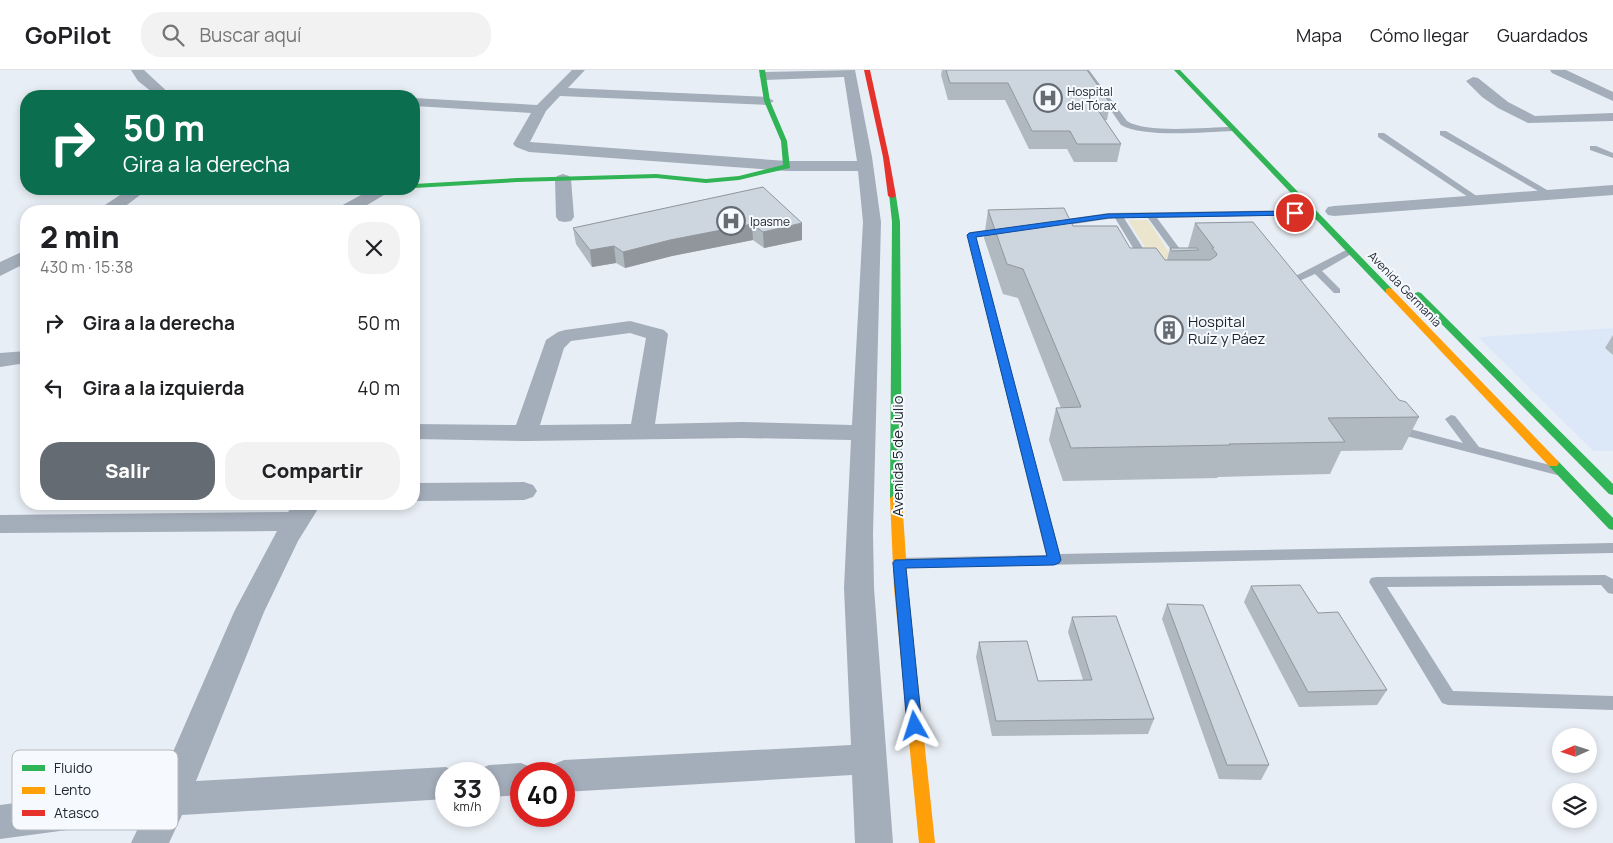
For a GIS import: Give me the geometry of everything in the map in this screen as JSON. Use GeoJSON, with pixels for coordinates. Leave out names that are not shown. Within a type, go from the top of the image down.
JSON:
{"type":"FeatureCollection","features":[{"type":"Feature","properties":{"kind":"street"},"geometry":{"type":"LineString","coordinates":[[137,70],[143,78],[158,90]]}},
{"type":"Feature","properties":{"kind":"street"},"geometry":{"type":"LineString","coordinates":[[579,70],[540,108],[521,144],[529,147],[787,166],[866,166]]}},
{"type":"Feature","properties":{"kind":"street","name":"Avenida Germania"},"geometry":{"type":"LineString","coordinates":[[1177,70],[1613,526]]}},
{"type":"Feature","properties":{"kind":"street"},"geometry":{"type":"LineString","coordinates":[[1556,70],[1613,97]]}},
{"type":"Feature","properties":{"kind":"street"},"geometry":{"type":"LineString","coordinates":[[787,166],[784,142],[767,101],[763,73],[855,71],[872,234],[859,484],[859,588],[874,843]]}},
{"type":"Feature","properties":{"kind":"street","name":"Avenida 5 de Julio"},"geometry":{"type":"LineString","coordinates":[[855,71],[886,157],[896,222],[896,486],[900,563],[927,843]]}},
{"type":"Feature","properties":{"kind":"street"},"geometry":{"type":"LineString","coordinates":[[1473,81],[1503,105],[1533,120],[1613,117]]}},
{"type":"Feature","properties":{"kind":"street"},"geometry":{"type":"LineString","coordinates":[[558,92],[767,101]]}},
{"type":"Feature","properties":{"kind":"street"},"geometry":{"type":"LineString","coordinates":[[420,102],[540,108]]}},
{"type":"Feature","properties":{"kind":"street"},"geometry":{"type":"LineString","coordinates":[[656,176],[667,157]]}},
{"type":"Feature","properties":{"kind":"street"},"geometry":{"type":"LineString","coordinates":[[420,186],[516,180],[656,176],[666,179],[713,181],[750,177],[787,166]]}},
{"type":"Feature","properties":{"kind":"street"},"geometry":{"type":"LineString","coordinates":[[563,179],[565,217]]}},
{"type":"Feature","properties":{"kind":"street"},"geometry":{"type":"LineString","coordinates":[[1331,208],[1613,190]]}},
{"type":"Feature","properties":{"kind":"street"},"geometry":{"type":"LineString","coordinates":[[117,205],[131,195]]}},
{"type":"Feature","properties":{"kind":"street"},"geometry":{"type":"LineString","coordinates":[[356,205],[373,195]]}},
{"type":"Feature","properties":{"kind":"street"},"geometry":{"type":"LineString","coordinates":[[1331,208],[1348,225]]}},
{"type":"Feature","properties":{"kind":"street"},"geometry":{"type":"LineString","coordinates":[[0,270],[20,259]]}},
{"type":"Feature","properties":{"kind":"street","name":"Avenida Germania"},"geometry":{"type":"LineString","coordinates":[[1411,288],[1613,491]]}},
{"type":"Feature","properties":{"kind":"street"},"geometry":{"type":"LineString","coordinates":[[526,433],[554,346],[565,336],[630,327],[657,334],[642,430]]}},
{"type":"Feature","properties":{"kind":"street"},"geometry":{"type":"LineString","coordinates":[[0,360],[20,358]]}},
{"type":"Feature","properties":{"kind":"street"},"geometry":{"type":"LineString","coordinates":[[420,432],[526,433],[742,430],[862,433]]}},
{"type":"Feature","properties":{"kind":"street"},"geometry":{"type":"LineString","coordinates":[[420,492],[524,491]]}},
{"type":"Feature","properties":{"kind":"street"},"geometry":{"type":"LineString","coordinates":[[0,524],[301,512],[250,610],[178,784]]}},
{"type":"Feature","properties":{"kind":"street"},"geometry":{"type":"LineString","coordinates":[[575,775],[869,759]]}},
{"type":"Feature","properties":{"kind":"street"},"geometry":{"type":"LineString","coordinates":[[178,799],[435,784]]}},
{"type":"Feature","properties":{"kind":"street"},"geometry":{"type":"LineString","coordinates":[[150,843],[156,830]]}},
{"type":"Feature","properties":{"kind":"lane"},"geometry":{"type":"LineString","coordinates":[[1086,70],[1124,123],[1132,128],[1150,130],[1233,129]]}},
{"type":"Feature","properties":{"kind":"lane"},"geometry":{"type":"LineString","coordinates":[[1443,133],[1550,194]]}},
{"type":"Feature","properties":{"kind":"lane"},"geometry":{"type":"LineString","coordinates":[[1381,135],[1478,199]]}},
{"type":"Feature","properties":{"kind":"lane"},"geometry":{"type":"LineString","coordinates":[[1594,148],[1613,156]]}},
{"type":"Feature","properties":{"kind":"lane"},"geometry":{"type":"LineString","coordinates":[[1040,225],[1118,216],[1313,212]]}},
{"type":"Feature","properties":{"kind":"lane"},"geometry":{"type":"LineString","coordinates":[[1118,216],[1150,267]]}},
{"type":"Feature","properties":{"kind":"lane"},"geometry":{"type":"LineString","coordinates":[[1150,216],[1190,269]]}},
{"type":"Feature","properties":{"kind":"lane"},"geometry":{"type":"LineString","coordinates":[[1010,229],[972,235],[1054,560]]}},
{"type":"Feature","properties":{"kind":"lane"},"geometry":{"type":"LineString","coordinates":[[1286,294],[1280,286],[1316,270],[1350,251]]}},
{"type":"Feature","properties":{"kind":"lane"},"geometry":{"type":"LineString","coordinates":[[1316,270],[1338,291]]}},
{"type":"Feature","properties":{"kind":"lane"},"geometry":{"type":"LineString","coordinates":[[1451,419],[1476,451]]}},
{"type":"Feature","properties":{"kind":"lane"},"geometry":{"type":"LineString","coordinates":[[1382,420],[1388,428],[1562,472]]}},
{"type":"Feature","properties":{"kind":"lane"},"geometry":{"type":"LineString","coordinates":[[900,563],[1613,548]]}},
{"type":"Feature","properties":{"kind":"lane"},"geometry":{"type":"LineString","coordinates":[[1613,589],[1605,580],[1376,582],[1448,698],[1613,703]]}},
{"type":"Feature","properties":{"kind":"shaded area"},"geometry":{"type":"Polygon","coordinates":[[[1128,220],[1148,220],[1186,279],[1165,279],[1128,220]]]}},
{"type":"Feature","properties":{"kind":"shaded area"},"geometry":{"type":"Polygon","coordinates":[[[1613,328],[1613,451],[1593,451],[1478,337],[1613,328]]]}},
{"type":"Feature","properties":{"kind":"building","name":"Hospital del Tórax"},"geometry":{"type":"Polygon","coordinates":[[[946,70],[1087,70],[1110,103],[1093,103],[1121,144],[1077,144],[1070,131],[1032,131],[1008,83],[950,83],[946,70]]]}},
{"type":"Feature","properties":{"kind":"building"},"geometry":{"type":"Polygon","coordinates":[[[763,187],[802,223],[763,232],[752,224],[670,240],[623,252],[614,246],[590,250],[573,228],[763,187]]]}},
{"type":"Feature","properties":{"kind":"building","name":"Hospital Ruíz y Páez"},"geometry":{"type":"Polygon","coordinates":[[[1064,208],[1073,226],[1117,226],[1130,248],[1156,248],[1165,260],[1210,260],[1216,256],[1217,254],[1212,248],[1214,248],[1195,223],[1253,222],[1399,400],[1406,402],[1419,417],[1328,418],[1345,442],[1071,448],[1056,408],[1081,407],[1023,269],[1007,264],[988,210],[1064,208]]]}},
{"type":"Feature","properties":{"kind":"building"},"geometry":{"type":"Polygon","coordinates":[[[1170,248],[1197,248],[1199,250],[1172,251],[1170,248]]]}},
{"type":"Feature","properties":{"kind":"building"},"geometry":{"type":"Polygon","coordinates":[[[1300,585],[1318,613],[1338,612],[1387,690],[1308,692],[1251,586],[1300,585]]]}},
{"type":"Feature","properties":{"kind":"building"},"geometry":{"type":"Polygon","coordinates":[[[1167,604],[1203,605],[1269,765],[1227,765],[1167,604]]]}},
{"type":"Feature","properties":{"kind":"building"},"geometry":{"type":"Polygon","coordinates":[[[1116,616],[1154,719],[996,721],[979,642],[1027,641],[1038,681],[1092,680],[1072,617],[1116,616]]]}},
{"type":"Feature","properties":{"kind":"traffic: fast"},"geometry":{"type":"LineString","coordinates":[[420,186],[517,180],[656,176],[706,181],[739,178],[787,166],[784,141],[767,101],[762,70]]}},
{"type":"Feature","properties":{"kind":"traffic: fast"},"geometry":{"type":"LineString","coordinates":[[1177,70],[1389,291]]}},
{"type":"Feature","properties":{"kind":"traffic: fast"},"geometry":{"type":"LineString","coordinates":[[892,196],[896,222],[896,498]]}},
{"type":"Feature","properties":{"kind":"traffic: fast"},"geometry":{"type":"LineString","coordinates":[[1418,295],[1613,491]]}},
{"type":"Feature","properties":{"kind":"traffic: fast"},"geometry":{"type":"LineString","coordinates":[[1553,463],[1613,526]]}},
{"type":"Feature","properties":{"kind":"traffic: slow"},"geometry":{"type":"LineString","coordinates":[[1389,291],[1553,463]]}},
{"type":"Feature","properties":{"kind":"traffic: slow"},"geometry":{"type":"LineString","coordinates":[[896,498],[901,588],[927,843]]}},
{"type":"Feature","properties":{"kind":"traffic: jam"},"geometry":{"type":"LineString","coordinates":[[867,70],[886,157],[892,196]]}},
{"type":"Feature","properties":{"kind":"place","name":"Hospital del Tórax"},"geometry":{"type":"Point","coordinates":[1048,98]}},
{"type":"Feature","properties":{"kind":"place","name":"Ipasme"},"geometry":{"type":"Point","coordinates":[731,221]}},
{"type":"Feature","properties":{"kind":"place","name":"Hospital Ruíz y Páez"},"geometry":{"type":"Point","coordinates":[1169,330]}},
{"type":"Feature","properties":{"kind":"route"},"geometry":{"type":"LineString","coordinates":[[915,726],[900,563],[1054,560],[972,235],[1108,216],[1295,213]]}}]}
